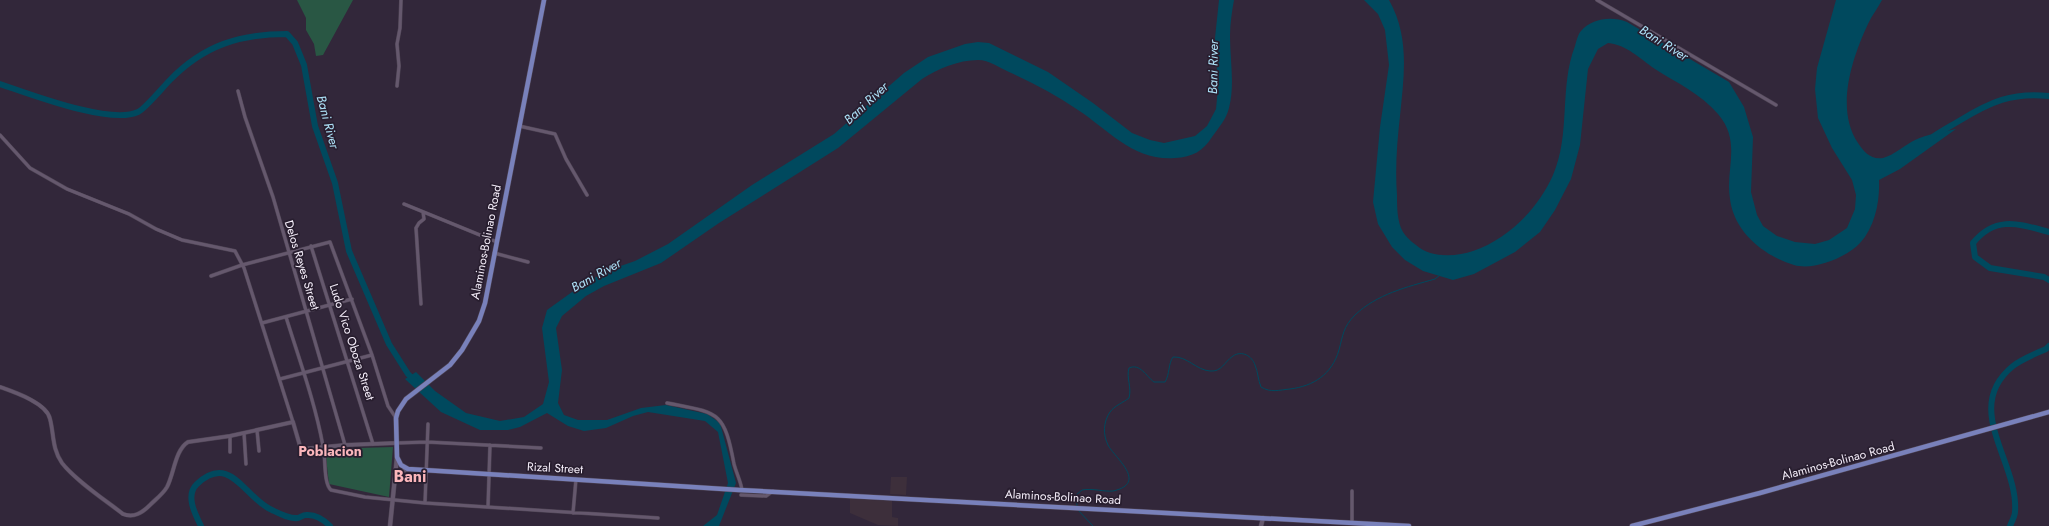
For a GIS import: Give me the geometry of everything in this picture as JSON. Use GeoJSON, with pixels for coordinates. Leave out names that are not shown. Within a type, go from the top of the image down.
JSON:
{"type":"FeatureCollection","features":[{"type":"Feature","properties":{"kind":"main road","name":"Alaminos-Bolinao Road"},"geometry":{"type":"LineString","coordinates":[[396,418],[403,403],[450,365],[462,350],[479,321],[484,303],[544,0]]}},
{"type":"Feature","properties":{"kind":"main road","name":"Alaminos-Bolinao Road"},"geometry":{"type":"LineString","coordinates":[[1632,526],[1981,432],[2049,412]]}},
{"type":"Feature","properties":{"kind":"main road"},"geometry":{"type":"LineString","coordinates":[[390,526],[397,458],[396,418]]}},
{"type":"Feature","properties":{"kind":"main road"},"geometry":{"type":"LineString","coordinates":[[397,458],[400,464],[408,469]]}},
{"type":"Feature","properties":{"kind":"main road"},"geometry":{"type":"LineString","coordinates":[[395,474],[408,469]]}},
{"type":"Feature","properties":{"kind":"main road","name":"Rizal Street"},"geometry":{"type":"LineString","coordinates":[[408,469],[576,478],[717,488]]}},
{"type":"Feature","properties":{"kind":"main road","name":"Alaminos-Bolinao Road"},"geometry":{"type":"LineString","coordinates":[[717,488],[741,492],[773,491],[1409,526]]}},
{"type":"Feature","properties":{"kind":"main road"},"geometry":{"type":"LineString","coordinates":[[1261,526],[1263,518]]}},
{"type":"Feature","properties":{"kind":"street"},"geometry":{"type":"LineString","coordinates":[[397,86],[399,70],[397,44],[400,28],[401,0]]}},
{"type":"Feature","properties":{"kind":"street"},"geometry":{"type":"LineString","coordinates":[[1600,1],[1776,105]]}},
{"type":"Feature","properties":{"kind":"street","name":"Delos Reyes Street"},"geometry":{"type":"LineString","coordinates":[[238,92],[245,117],[273,197],[288,252],[324,368],[345,445]]}},
{"type":"Feature","properties":{"kind":"street"},"geometry":{"type":"LineString","coordinates":[[519,126],[555,134],[572,170],[587,195]]}},
{"type":"Feature","properties":{"kind":"street"},"geometry":{"type":"LineString","coordinates":[[0,135],[30,168],[51,181],[83,197],[129,214],[156,229],[182,240],[235,251],[242,265],[262,323],[302,448],[306,450],[324,446],[427,442],[541,448]]}},
{"type":"Feature","properties":{"kind":"street"},"geometry":{"type":"LineString","coordinates":[[404,204],[496,242]]}},
{"type":"Feature","properties":{"kind":"street"},"geometry":{"type":"LineString","coordinates":[[421,304],[416,228],[424,219],[423,212]]}},
{"type":"Feature","properties":{"kind":"street"},"geometry":{"type":"LineString","coordinates":[[211,276],[242,265],[330,242],[372,355],[388,406],[396,418]]}},
{"type":"Feature","properties":{"kind":"street","name":"Ludo Vico Oboza Street"},"geometry":{"type":"LineString","coordinates":[[311,246],[331,305],[373,444]]}},
{"type":"Feature","properties":{"kind":"street"},"geometry":{"type":"LineString","coordinates":[[494,252],[528,262]]}},
{"type":"Feature","properties":{"kind":"street"},"geometry":{"type":"LineString","coordinates":[[262,323],[352,300]]}},
{"type":"Feature","properties":{"kind":"street"},"geometry":{"type":"LineString","coordinates":[[286,317],[304,373],[324,446],[327,483],[329,488],[345,494],[392,500],[658,518]]}},
{"type":"Feature","properties":{"kind":"street"},"geometry":{"type":"LineString","coordinates":[[280,379],[372,355]]}},
{"type":"Feature","properties":{"kind":"street"},"geometry":{"type":"LineString","coordinates":[[0,387],[33,401],[47,412],[50,418],[55,450],[63,464],[123,514],[129,516],[145,511],[163,494],[184,445],[188,442],[230,436],[293,422]]}},
{"type":"Feature","properties":{"kind":"street"},"geometry":{"type":"LineString","coordinates":[[667,403],[706,410],[720,420],[727,435],[741,492]]}},
{"type":"Feature","properties":{"kind":"street"},"geometry":{"type":"LineString","coordinates":[[425,503],[428,424]]}},
{"type":"Feature","properties":{"kind":"street"},"geometry":{"type":"LineString","coordinates":[[257,430],[259,450]]}},
{"type":"Feature","properties":{"kind":"street"},"geometry":{"type":"LineString","coordinates":[[244,433],[246,464]]}},
{"type":"Feature","properties":{"kind":"street"},"geometry":{"type":"LineString","coordinates":[[230,436],[230,452]]}},
{"type":"Feature","properties":{"kind":"street"},"geometry":{"type":"LineString","coordinates":[[488,507],[490,445]]}},
{"type":"Feature","properties":{"kind":"street"},"geometry":{"type":"LineString","coordinates":[[573,513],[576,478]]}},
{"type":"Feature","properties":{"kind":"street"},"geometry":{"type":"LineString","coordinates":[[1352,491],[1352,523]]}},
{"type":"Feature","properties":{"kind":"shaded area"},"geometry":{"type":"Polygon","coordinates":[[[891,477],[907,477],[906,495],[890,494],[891,477]]]}},
{"type":"Feature","properties":{"kind":"shaded area"},"geometry":{"type":"Polygon","coordinates":[[[850,499],[892,501],[892,517],[898,518],[898,526],[878,525],[850,513],[850,499]]]}},
{"type":"Feature","properties":{"kind":"green space"},"geometry":{"type":"Polygon","coordinates":[[[297,0],[353,0],[323,55],[316,56],[314,44],[306,30],[306,18],[297,0]]]}},
{"type":"Feature","properties":{"kind":"green space"},"geometry":{"type":"Polygon","coordinates":[[[393,447],[389,497],[329,484],[325,449],[393,447]]]}},
{"type":"Feature","properties":{"kind":"water"},"geometry":{"type":"Polygon","coordinates":[[[1219,0],[1234,0],[1230,31],[1232,81],[1231,99],[1226,116],[1209,142],[1201,150],[1192,155],[1175,158],[1160,158],[1134,150],[1061,99],[994,64],[982,60],[971,60],[956,63],[922,79],[838,148],[719,223],[661,263],[604,286],[586,296],[562,316],[556,328],[562,370],[558,403],[564,415],[578,420],[607,420],[641,408],[666,405],[707,414],[720,423],[736,483],[719,526],[703,526],[717,515],[728,483],[718,432],[705,421],[648,412],[633,416],[606,428],[584,431],[568,426],[547,413],[520,427],[508,430],[480,430],[441,412],[405,379],[416,372],[435,391],[466,413],[500,421],[524,417],[543,404],[549,382],[542,328],[547,310],[586,282],[612,269],[635,261],[668,244],[752,185],[834,134],[904,73],[928,57],[965,44],[978,42],[989,43],[1048,72],[1093,103],[1132,133],[1150,140],[1164,143],[1195,136],[1207,126],[1216,109],[1218,88],[1215,38],[1219,0]]]}},
{"type":"Feature","properties":{"kind":"water"},"geometry":{"type":"Polygon","coordinates":[[[1364,0],[1389,0],[1396,14],[1403,42],[1404,71],[1398,136],[1396,185],[1398,219],[1403,232],[1409,239],[1422,249],[1436,254],[1451,255],[1466,253],[1486,246],[1510,231],[1539,200],[1553,175],[1562,143],[1567,78],[1577,38],[1580,32],[1591,23],[1602,19],[1615,19],[1627,22],[1729,82],[1744,107],[1753,137],[1751,192],[1757,215],[1763,226],[1777,236],[1795,242],[1815,244],[1829,240],[1847,228],[1855,209],[1856,195],[1852,180],[1832,148],[1818,118],[1815,89],[1817,68],[1836,0],[1882,0],[1862,37],[1856,52],[1848,84],[1848,115],[1851,130],[1858,143],[1868,155],[1875,158],[1883,158],[1920,138],[1956,129],[1900,169],[1879,180],[1879,196],[1876,213],[1865,237],[1860,243],[1847,253],[1830,262],[1811,266],[1794,265],[1772,256],[1762,249],[1752,241],[1737,222],[1730,199],[1729,188],[1731,145],[1725,124],[1718,114],[1704,100],[1655,69],[1627,49],[1608,43],[1598,49],[1588,69],[1580,145],[1571,179],[1555,210],[1540,232],[1515,252],[1474,274],[1453,280],[1423,271],[1405,260],[1392,247],[1378,224],[1373,202],[1380,127],[1389,65],[1385,30],[1378,14],[1364,0]]]}},
{"type":"Feature","properties":{"kind":"waterway","name":"Bani River"},"geometry":{"type":"LineString","coordinates":[[0,84],[70,107],[109,115],[125,115],[141,110],[183,68],[210,50],[238,39],[254,36],[287,34],[295,43],[304,65],[315,126],[335,183],[349,251],[389,344],[408,374],[415,381]]}},
{"type":"Feature","properties":{"kind":"waterway"},"geometry":{"type":"LineString","coordinates":[[1930,139],[1970,114],[2002,100],[2012,97],[2036,95],[2049,96]]}},
{"type":"Feature","properties":{"kind":"waterway"},"geometry":{"type":"LineString","coordinates":[[2049,232],[2028,226],[2008,224],[1999,225],[1990,228],[1973,243],[1975,257],[1990,268],[2044,277],[2049,280]]}},
{"type":"Feature","properties":{"kind":"waterway"},"geometry":{"type":"LineString","coordinates":[[1077,506],[1076,495],[1082,490],[1090,489],[1113,491],[1123,487],[1128,482],[1129,476],[1122,463],[1108,445],[1104,428],[1110,412],[1116,406],[1129,398],[1129,368],[1136,367],[1140,369],[1154,382],[1165,382],[1173,357],[1183,359],[1205,370],[1214,371],[1220,368],[1236,354],[1243,354],[1252,359],[1254,362],[1261,387],[1265,389],[1275,391],[1307,385],[1321,377],[1332,366],[1346,327],[1355,315],[1383,296],[1435,279],[1440,275]]}},
{"type":"Feature","properties":{"kind":"waterway"},"geometry":{"type":"LineString","coordinates":[[2010,526],[2015,514],[2014,493],[1996,436],[1992,417],[1992,400],[1998,382],[2013,366],[2049,346]]}},
{"type":"Feature","properties":{"kind":"waterway"},"geometry":{"type":"LineString","coordinates":[[201,526],[192,505],[191,499],[193,488],[209,475],[219,473],[229,475],[262,504],[278,513],[295,518],[305,515],[313,515],[330,526]]}},
{"type":"Feature","properties":{"kind":"waterway"},"geometry":{"type":"LineString","coordinates":[[1077,509],[1093,526]]}},
{"type":"Feature","properties":{"kind":"district","name":"Poblacion"},"geometry":{"type":"Point","coordinates":[330,451]}},
{"type":"Feature","properties":{"kind":"district","name":"Bani"},"geometry":{"type":"Point","coordinates":[410,476]}}]}
